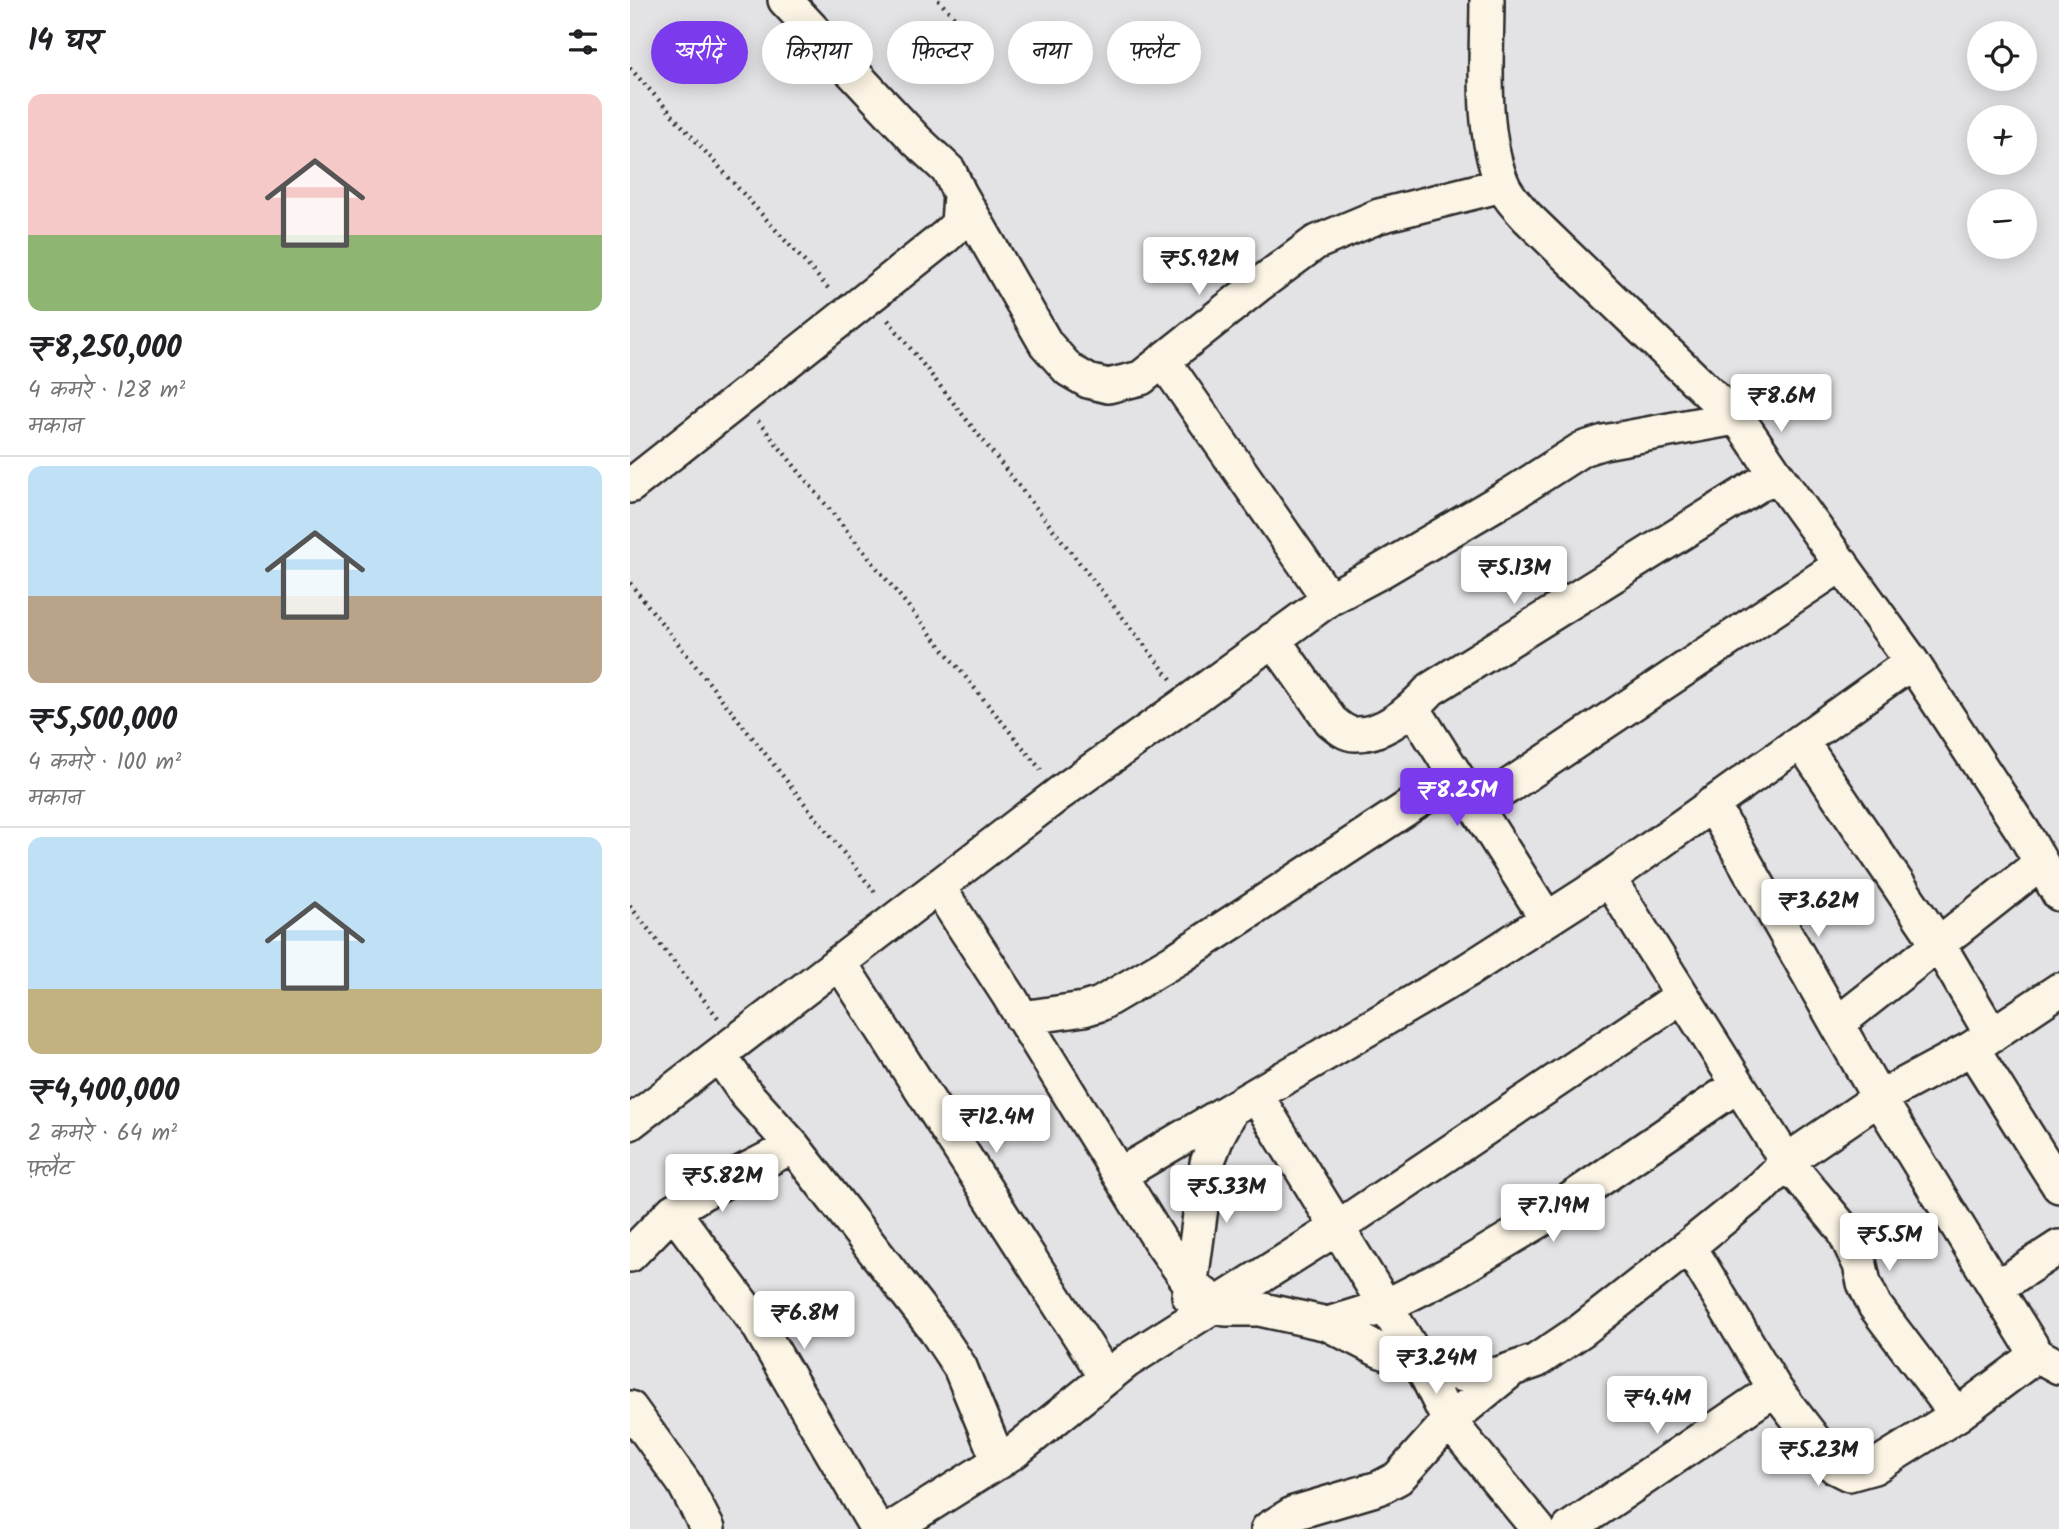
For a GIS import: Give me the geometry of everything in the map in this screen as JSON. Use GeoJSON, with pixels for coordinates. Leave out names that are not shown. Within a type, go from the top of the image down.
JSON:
{"type":"FeatureCollection","features":[{"type":"Feature","properties":{"kind":"street"},"geometry":{"type":"LineString","coordinates":[[785,0],[916,140],[949,171],[1046,344],[1069,370],[1088,381],[1108,386],[1142,378],[1315,243],[1379,216],[1502,185]]}},
{"type":"Feature","properties":{"kind":"street"},"geometry":{"type":"LineString","coordinates":[[1487,0],[1487,84],[1491,144],[1502,185],[1528,218],[1744,427],[1912,662],[2059,894]]}},
{"type":"Feature","properties":{"kind":"street"},"geometry":{"type":"LineString","coordinates":[[630,486],[946,236],[958,224],[960,194]]}},
{"type":"Feature","properties":{"kind":"street"},"geometry":{"type":"LineString","coordinates":[[1163,360],[1329,598]]}},
{"type":"Feature","properties":{"kind":"street"},"geometry":{"type":"LineString","coordinates":[[630,1123],[1059,793],[1329,598],[1376,574],[1512,494],[1582,449],[1604,442],[1735,418]]}},
{"type":"Feature","properties":{"kind":"street"},"geometry":{"type":"LineString","coordinates":[[1273,639],[1331,721],[1341,730],[1354,734],[1370,732],[1413,708],[1431,689],[1776,474]]}},
{"type":"Feature","properties":{"kind":"street"},"geometry":{"type":"LineString","coordinates":[[1476,806],[1842,564]]}},
{"type":"Feature","properties":{"kind":"street"},"geometry":{"type":"LineString","coordinates":[[1119,1175],[1468,970],[1547,919],[1608,879],[1912,662]]}},
{"type":"Feature","properties":{"kind":"street"},"geometry":{"type":"LineString","coordinates":[[1413,708],[1547,919]]}},
{"type":"Feature","properties":{"kind":"street"},"geometry":{"type":"LineString","coordinates":[[1801,741],[1939,945],[1982,1042],[2059,1186]]}},
{"type":"Feature","properties":{"kind":"street"},"geometry":{"type":"LineString","coordinates":[[1022,1018],[1100,1004],[1178,958],[1456,776]]}},
{"type":"Feature","properties":{"kind":"street"},"geometry":{"type":"LineString","coordinates":[[1689,1246],[1775,1388],[1835,1467],[1849,1474],[1874,1467],[2048,1361],[1996,1288],[1879,1098],[1712,804]]}},
{"type":"Feature","properties":{"kind":"street"},"geometry":{"type":"LineString","coordinates":[[1836,1024],[2041,863]]}},
{"type":"Feature","properties":{"kind":"street"},"geometry":{"type":"LineString","coordinates":[[1608,879],[1787,1162],[1843,1229],[1875,1306],[1956,1415]]}},
{"type":"Feature","properties":{"kind":"street"},"geometry":{"type":"LineString","coordinates":[[938,887],[1160,1241],[1204,1294],[1225,1309],[1259,1309],[1328,1324],[1381,1351],[1471,1377],[1498,1374],[1536,1361],[1689,1246],[1787,1162],[1879,1098],[1982,1042],[2059,990]]}},
{"type":"Feature","properties":{"kind":"street"},"geometry":{"type":"LineString","coordinates":[[840,962],[1107,1377]]}},
{"type":"Feature","properties":{"kind":"street"},"geometry":{"type":"LineString","coordinates":[[891,1529],[1015,1451],[1128,1361],[1182,1326],[1204,1294],[1337,1228],[1682,996]]}},
{"type":"Feature","properties":{"kind":"street"},"geometry":{"type":"LineString","coordinates":[[728,1048],[746,1094],[793,1146],[934,1328],[960,1367],[999,1462]]}},
{"type":"Feature","properties":{"kind":"street"},"geometry":{"type":"LineString","coordinates":[[1328,1324],[1386,1306],[1457,1270],[1539,1221],[1738,1085]]}},
{"type":"Feature","properties":{"kind":"street"},"geometry":{"type":"LineString","coordinates":[[1244,1102],[1337,1228],[1421,1364],[1449,1421],[1538,1529]]}},
{"type":"Feature","properties":{"kind":"street"},"geometry":{"type":"LineString","coordinates":[[1204,1294],[1207,1163],[1218,1135],[1244,1102]]}},
{"type":"Feature","properties":{"kind":"street"},"geometry":{"type":"LineString","coordinates":[[632,1248],[673,1211],[793,1146]]}},
{"type":"Feature","properties":{"kind":"street"},"geometry":{"type":"LineString","coordinates":[[673,1211],[758,1325],[877,1529]]}},
{"type":"Feature","properties":{"kind":"street"},"geometry":{"type":"LineString","coordinates":[[1996,1288],[2059,1247]]}},
{"type":"Feature","properties":{"kind":"street"},"geometry":{"type":"LineString","coordinates":[[1289,1524],[1398,1478],[1449,1421],[1514,1368]]}},
{"type":"Feature","properties":{"kind":"street"},"geometry":{"type":"LineString","coordinates":[[1569,1529],[1775,1388]]}},
{"type":"Feature","properties":{"kind":"street"},"geometry":{"type":"LineString","coordinates":[[630,1408],[684,1483],[708,1529]]}},
{"type":"Feature","properties":{"kind":"path"},"geometry":{"type":"LineString","coordinates":[[938,0],[958,21]]}},
{"type":"Feature","properties":{"kind":"path"},"geometry":{"type":"LineString","coordinates":[[630,68],[860,304],[1188,702]]}},
{"type":"Feature","properties":{"kind":"path"},"geometry":{"type":"LineString","coordinates":[[740,399],[1059,793]]}},
{"type":"Feature","properties":{"kind":"path"},"geometry":{"type":"LineString","coordinates":[[630,583],[896,919]]}},
{"type":"Feature","properties":{"kind":"path"},"geometry":{"type":"LineString","coordinates":[[630,906],[728,1048]]}}]}
